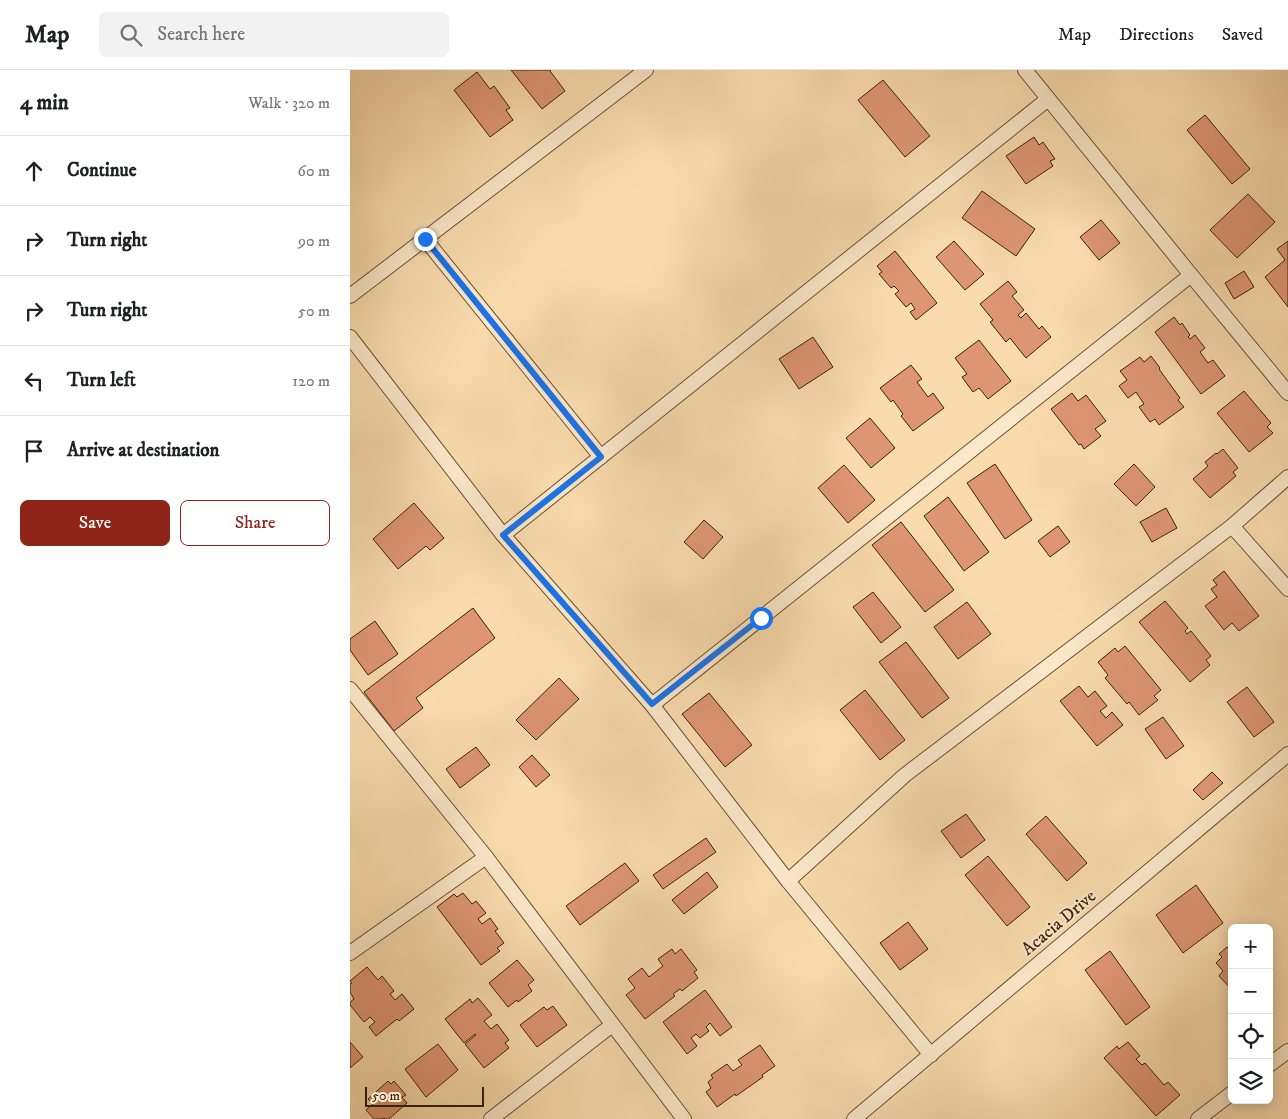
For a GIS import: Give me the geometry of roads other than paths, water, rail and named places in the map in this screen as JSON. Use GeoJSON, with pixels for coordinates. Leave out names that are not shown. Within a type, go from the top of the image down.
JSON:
{"type":"FeatureCollection","features":[{"type":"Feature","properties":{"kind":"street"},"geometry":{"type":"LineString","coordinates":[[350,296],[646,70]]}},
{"type":"Feature","properties":{"kind":"street"},"geometry":{"type":"LineString","coordinates":[[1025,70],[1288,393]]}},
{"type":"Feature","properties":{"kind":"street"},"geometry":{"type":"LineString","coordinates":[[503,535],[1048,99]]}},
{"type":"Feature","properties":{"kind":"street"},"geometry":{"type":"LineString","coordinates":[[425,239],[601,457]]}},
{"type":"Feature","properties":{"kind":"street"},"geometry":{"type":"LineString","coordinates":[[652,704],[1191,275]]}},
{"type":"Feature","properties":{"kind":"street"},"geometry":{"type":"LineString","coordinates":[[350,337],[503,535],[652,704],[788,881],[931,1055]]}},
{"type":"Feature","properties":{"kind":"street"},"geometry":{"type":"LineString","coordinates":[[788,881],[905,776],[1232,526],[1288,477]]}},
{"type":"Feature","properties":{"kind":"street"},"geometry":{"type":"LineString","coordinates":[[1232,526],[1288,589]]}},
{"type":"Feature","properties":{"kind":"street"},"geometry":{"type":"LineString","coordinates":[[350,689],[486,857],[684,1119]]}},
{"type":"Feature","properties":{"kind":"street","name":"Acacia Drive"},"geometry":{"type":"LineString","coordinates":[[854,1119],[1288,754]]}},
{"type":"Feature","properties":{"kind":"street"},"geometry":{"type":"LineString","coordinates":[[350,953],[486,857]]}},
{"type":"Feature","properties":{"kind":"street"},"geometry":{"type":"LineString","coordinates":[[491,1119],[612,1025]]}},
{"type":"Feature","properties":{"kind":"street"},"geometry":{"type":"LineString","coordinates":[[1273,1062],[1288,1051]]}},
{"type":"Feature","properties":{"kind":"street"},"geometry":{"type":"LineString","coordinates":[[1198,1119],[1228,1096]]}}]}
